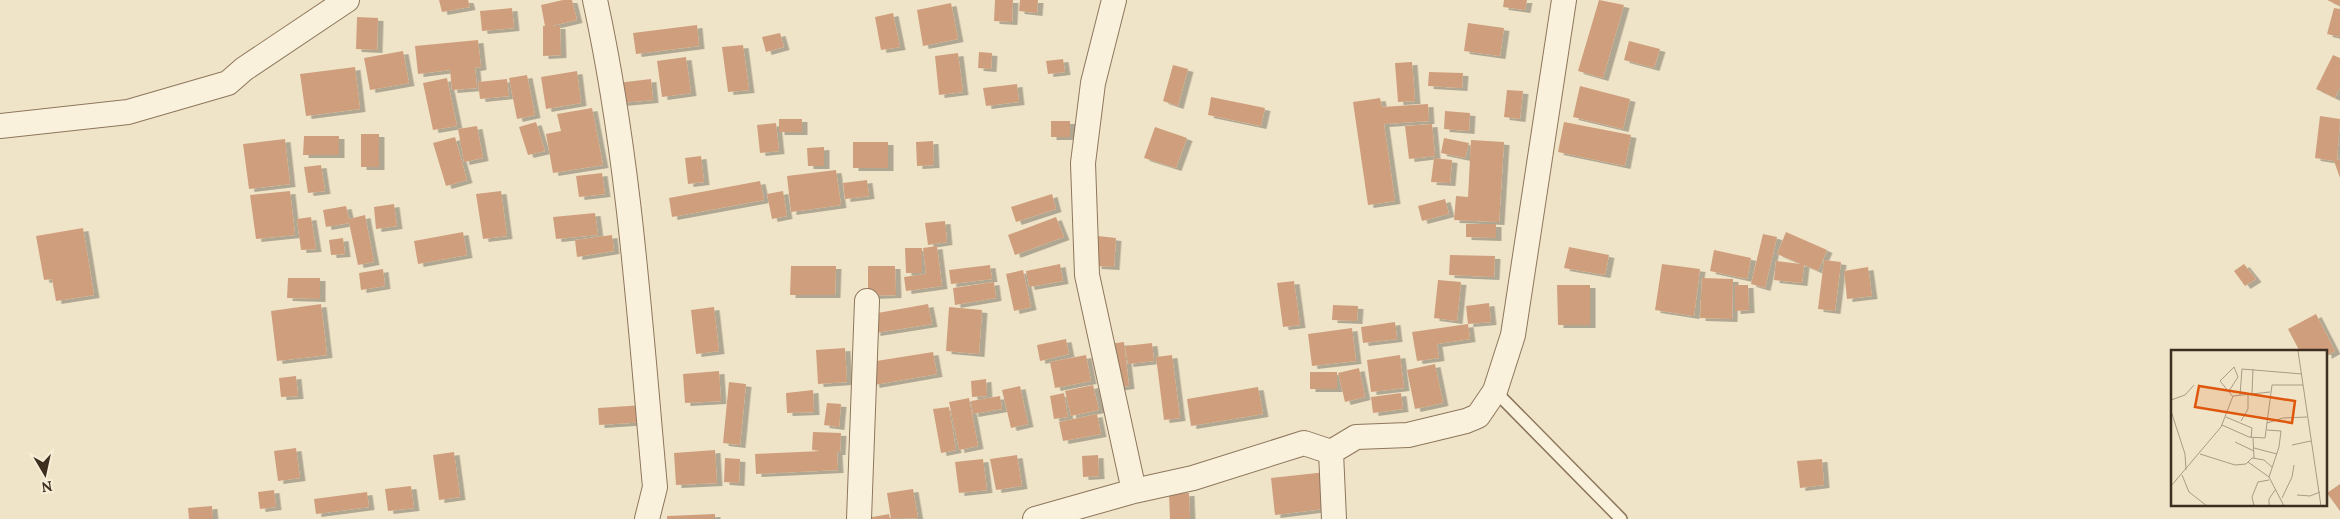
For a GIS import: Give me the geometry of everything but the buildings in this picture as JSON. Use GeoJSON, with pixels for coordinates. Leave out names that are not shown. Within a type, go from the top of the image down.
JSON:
{"type":"FeatureCollection","features":[{"type":"Feature","properties":{"kind":"street"},"geometry":{"type":"LineString","coordinates":[[0,126],[128,112],[228,83],[244,69],[347,0]]}},
{"type":"Feature","properties":{"kind":"street"},"geometry":{"type":"LineString","coordinates":[[595,0],[609,65],[632,242],[655,488],[647,519]]}},
{"type":"Feature","properties":{"kind":"street"},"geometry":{"type":"LineString","coordinates":[[1114,0],[1093,83],[1083,163],[1087,275],[1134,491]]}},
{"type":"Feature","properties":{"kind":"street"},"geometry":{"type":"LineString","coordinates":[[1048,517],[1134,491],[1193,478],[1304,443],[1331,452],[1356,437],[1408,435],[1466,421],[1478,416],[1495,391],[1513,335],[1564,0]]}},
{"type":"Feature","properties":{"kind":"street"},"geometry":{"type":"LineString","coordinates":[[859,519],[867,301]]}},
{"type":"Feature","properties":{"kind":"street"},"geometry":{"type":"LineString","coordinates":[[1331,452],[1334,519]]}},
{"type":"Feature","properties":{"kind":"lane"},"geometry":{"type":"LineString","coordinates":[[1495,391],[1609,514],[1621,519]]}}]}
